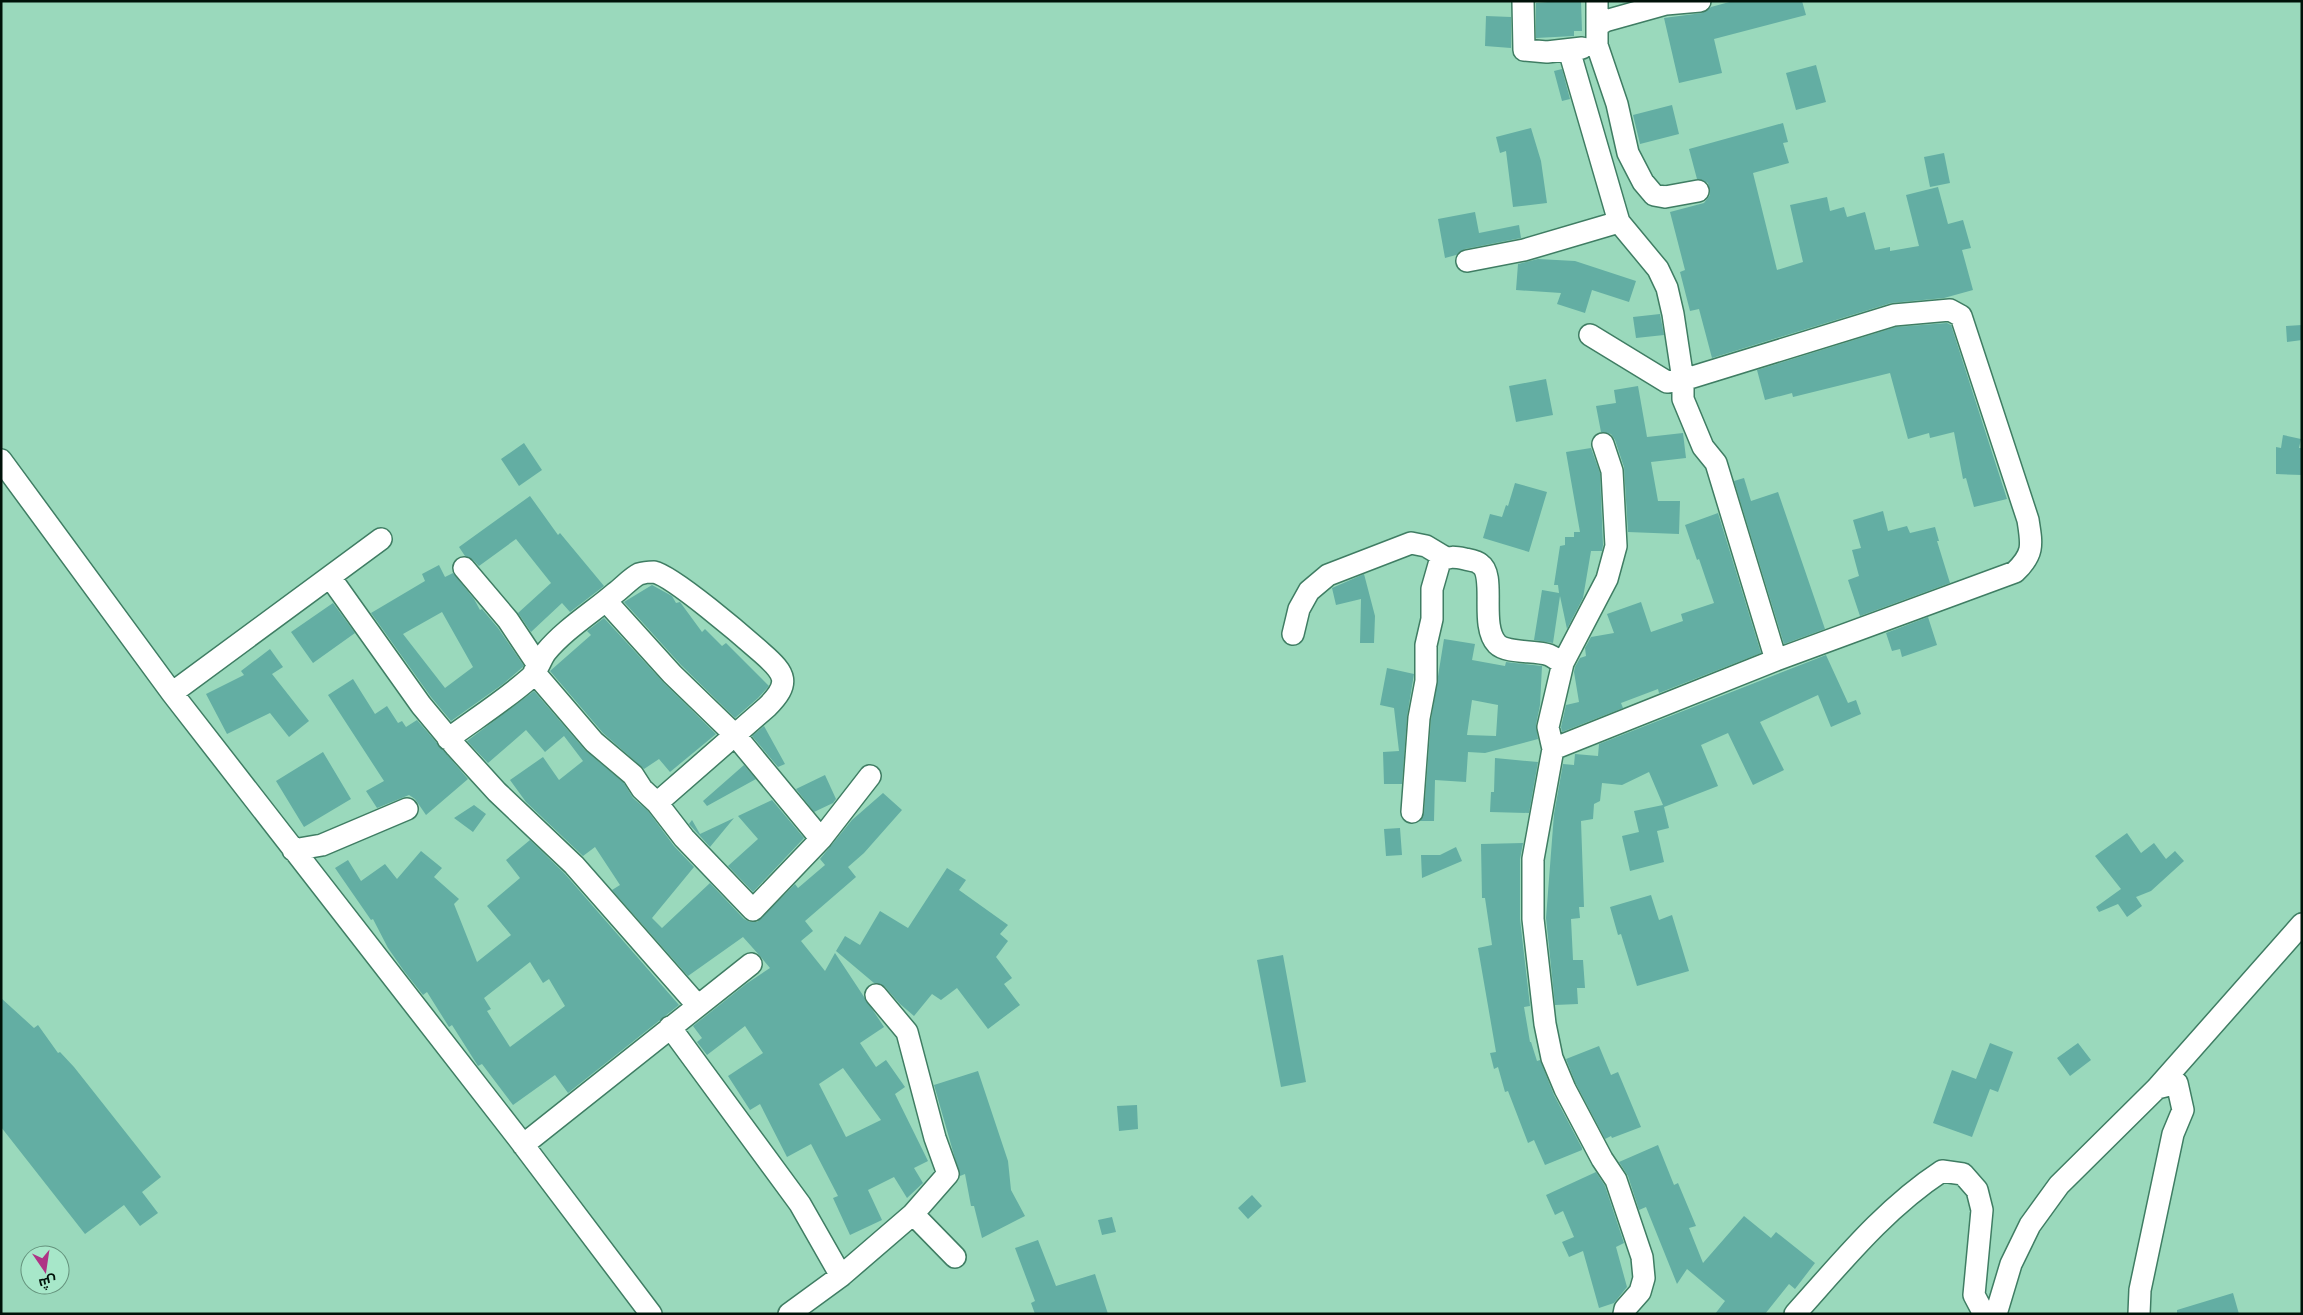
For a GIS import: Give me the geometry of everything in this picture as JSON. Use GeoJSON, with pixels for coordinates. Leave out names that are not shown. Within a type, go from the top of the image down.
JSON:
{"type":"FeatureCollection","features":[{"type":"Feature","properties":{"kind":"street"},"geometry":{"type":"LineString","coordinates":[[1524,1],[1524,50],[1548,52],[1569,50],[1597,35],[1605,21],[1666,4],[1700,1]]}},
{"type":"Feature","properties":{"kind":"street"},"geometry":{"type":"LineString","coordinates":[[1597,1],[1597,35],[1617,104],[1628,153],[1643,182],[1654,195],[1665,197],[1698,191]]}},
{"type":"Feature","properties":{"kind":"street"},"geometry":{"type":"LineString","coordinates":[[1569,50],[1619,222],[1658,269],[1667,288],[1674,314],[1684,380],[1683,398],[1703,447],[1716,464],[1776,660]]}},
{"type":"Feature","properties":{"kind":"street"},"geometry":{"type":"LineString","coordinates":[[1467,262],[1524,250],[1619,222]]}},
{"type":"Feature","properties":{"kind":"street"},"geometry":{"type":"LineString","coordinates":[[1553,749],[1776,660],[2015,572],[2028,560],[2031,538],[2028,520],[1961,316],[1950,310],[1894,315],[1684,380],[1667,382],[1590,335]]}},
{"type":"Feature","properties":{"kind":"street"},"geometry":{"type":"LineString","coordinates":[[1603,444],[1612,471],[1616,546],[1607,579],[1563,663],[1548,727],[1553,749],[1533,858],[1533,919],[1545,1024],[1552,1058],[1565,1089],[1602,1160],[1616,1180],[1642,1257],[1644,1278],[1640,1292],[1625,1309],[1624,1314]]}},
{"type":"Feature","properties":{"kind":"street"},"geometry":{"type":"LineString","coordinates":[[1,460],[172,693],[522,1144],[651,1314]]}},
{"type":"Feature","properties":{"kind":"street"},"geometry":{"type":"LineString","coordinates":[[172,693],[381,539]]}},
{"type":"Feature","properties":{"kind":"street"},"geometry":{"type":"LineString","coordinates":[[1293,634],[1299,609],[1310,591],[1328,575],[1411,543],[1426,546],[1446,558]]}},
{"type":"Feature","properties":{"kind":"street"},"geometry":{"type":"LineString","coordinates":[[1412,812],[1419,718],[1426,682],[1426,645],[1432,619],[1432,589],[1436,569],[1440,561],[1454,556],[1480,564],[1486,572],[1489,584],[1487,600],[1489,625],[1495,643],[1501,648],[1549,655],[1563,663]]}},
{"type":"Feature","properties":{"kind":"street"},"geometry":{"type":"LineString","coordinates":[[464,568],[508,620],[536,669],[594,742],[633,775],[642,789],[657,803],[684,838],[753,910],[821,839],[870,776]]}},
{"type":"Feature","properties":{"kind":"street"},"geometry":{"type":"LineString","coordinates":[[448,738],[532,676],[545,653],[558,640],[639,574],[652,572],[664,576],[739,633],[777,666],[782,672],[783,680],[780,695],[657,803]]}},
{"type":"Feature","properties":{"kind":"street"},"geometry":{"type":"LineString","coordinates":[[330,577],[421,705],[448,738],[497,792],[574,865],[698,1006]]}},
{"type":"Feature","properties":{"kind":"street"},"geometry":{"type":"LineString","coordinates":[[606,601],[672,674],[735,735],[821,839]]}},
{"type":"Feature","properties":{"kind":"street"},"geometry":{"type":"LineString","coordinates":[[293,850],[322,845],[407,809]]}},
{"type":"Feature","properties":{"kind":"street"},"geometry":{"type":"LineString","coordinates":[[1996,1314],[2012,1264],[2034,1218],[2059,1185],[2156,1088],[2302,924]]}},
{"type":"Feature","properties":{"kind":"street"},"geometry":{"type":"LineString","coordinates":[[522,1144],[751,964]]}},
{"type":"Feature","properties":{"kind":"street"},"geometry":{"type":"LineString","coordinates":[[789,1314],[841,1276],[913,1214],[948,1174],[935,1138],[907,1032],[876,995]]}},
{"type":"Feature","properties":{"kind":"street"},"geometry":{"type":"LineString","coordinates":[[670,1027],[800,1204],[841,1276]]}},
{"type":"Feature","properties":{"kind":"street"},"geometry":{"type":"LineString","coordinates":[[2139,1314],[2140,1290],[2174,1134],[2183,1110],[2177,1083],[2156,1088]]}},
{"type":"Feature","properties":{"kind":"street"},"geometry":{"type":"LineString","coordinates":[[1795,1314],[1876,1224],[1942,1171],[1963,1174],[1977,1190],[1982,1210],[1974,1295],[1984,1314]]}},
{"type":"Feature","properties":{"kind":"street"},"geometry":{"type":"LineString","coordinates":[[913,1214],[955,1257]]}},
{"type":"Feature","properties":{"kind":"building"},"geometry":{"type":"Polygon","coordinates":[[[1581,1],[1582,31],[1574,31],[1574,36],[1536,38],[1536,3],[1581,1]]]}},
{"type":"Feature","properties":{"kind":"building"},"geometry":{"type":"Polygon","coordinates":[[[1733,1],[1802,1],[1806,15],[1714,39],[1722,73],[1679,83],[1664,18],[1702,13],[1711,7],[1733,1]]]}},
{"type":"Feature","properties":{"kind":"building"},"geometry":{"type":"Polygon","coordinates":[[[1486,16],[1511,17],[1511,48],[1485,46],[1486,16]]]}},
{"type":"Feature","properties":{"kind":"building"},"geometry":{"type":"Polygon","coordinates":[[[1816,65],[1826,102],[1796,110],[1786,73],[1816,65]]]}},
{"type":"Feature","properties":{"kind":"building"},"geometry":{"type":"Polygon","coordinates":[[[1562,69],[1570,99],[1562,101],[1554,71],[1562,69]]]}},
{"type":"Feature","properties":{"kind":"building"},"geometry":{"type":"Polygon","coordinates":[[[1672,105],[1679,134],[1640,144],[1633,115],[1672,105]]]}},
{"type":"Feature","properties":{"kind":"building"},"geometry":{"type":"Polygon","coordinates":[[[1783,123],[1788,142],[1783,143],[1789,163],[1753,173],[1777,270],[1803,262],[1790,205],[1827,197],[1830,211],[1844,207],[1847,217],[1865,212],[1875,250],[1890,247],[1890,251],[1919,246],[1906,195],[1938,187],[1948,224],[1963,220],[1971,248],[1962,250],[1973,290],[1944,298],[1891,303],[1712,358],[1699,309],[1690,311],[1680,272],[1685,270],[1670,212],[1704,203],[1710,195],[1708,183],[1697,179],[1689,149],[1783,123]]]}},
{"type":"Feature","properties":{"kind":"building"},"geometry":{"type":"Polygon","coordinates":[[[1531,128],[1541,161],[1547,203],[1513,207],[1506,151],[1500,153],[1496,137],[1531,128]]]}},
{"type":"Feature","properties":{"kind":"building"},"geometry":{"type":"Polygon","coordinates":[[[1944,153],[1950,183],[1930,187],[1924,157],[1944,153]]]}},
{"type":"Feature","properties":{"kind":"building"},"geometry":{"type":"Polygon","coordinates":[[[1475,212],[1479,233],[1519,225],[1521,238],[1465,249],[1456,255],[1445,258],[1438,219],[1475,212]]]}},
{"type":"Feature","properties":{"kind":"building"},"geometry":{"type":"Polygon","coordinates":[[[1538,259],[1575,261],[1636,281],[1629,302],[1592,290],[1585,313],[1557,304],[1561,293],[1516,290],[1518,264],[1538,259]]]}},
{"type":"Feature","properties":{"kind":"building"},"geometry":{"type":"Polygon","coordinates":[[[1660,314],[1664,335],[1636,338],[1633,317],[1660,314]]]}},
{"type":"Feature","properties":{"kind":"building"},"geometry":{"type":"Polygon","coordinates":[[[1947,323],[1951,325],[2007,499],[1974,507],[1966,478],[1963,479],[1954,432],[1930,438],[1929,433],[1908,439],[1890,373],[1793,397],[1792,393],[1765,400],[1757,370],[1896,327],[1947,323]]]}},
{"type":"Feature","properties":{"kind":"building"},"geometry":{"type":"Polygon","coordinates":[[[2302,325],[2302,340],[2287,342],[2286,326],[2302,325]]]}},
{"type":"Feature","properties":{"kind":"building"},"geometry":{"type":"Polygon","coordinates":[[[1546,379],[1553,415],[1516,422],[1509,386],[1546,379]]]}},
{"type":"Feature","properties":{"kind":"building"},"geometry":{"type":"Polygon","coordinates":[[[1638,386],[1647,437],[1683,433],[1686,458],[1651,462],[1658,501],[1680,501],[1679,534],[1628,532],[1624,467],[1615,440],[1611,434],[1601,432],[1596,406],[1616,403],[1614,390],[1638,386]]]}},
{"type":"Feature","properties":{"kind":"building"},"geometry":{"type":"Polygon","coordinates":[[[2283,435],[2301,439],[2299,448],[2302,448],[2302,475],[2276,474],[2276,447],[2281,448],[2283,435]]]}},
{"type":"Feature","properties":{"kind":"building"},"geometry":{"type":"Polygon","coordinates":[[[524,443],[542,470],[519,486],[501,459],[524,443]]]}},
{"type":"Feature","properties":{"kind":"building"},"geometry":{"type":"Polygon","coordinates":[[[1591,448],[1600,473],[1602,551],[1591,551],[1583,598],[1567,629],[1560,596],[1553,643],[1534,640],[1542,590],[1559,593],[1558,585],[1554,585],[1560,546],[1565,545],[1565,537],[1574,537],[1574,532],[1580,532],[1566,452],[1591,448]]]}},
{"type":"Feature","properties":{"kind":"building"},"geometry":{"type":"Polygon","coordinates":[[[1744,478],[1751,501],[1778,492],[1825,629],[1784,644],[1734,481],[1744,478]]]}},
{"type":"Feature","properties":{"kind":"building"},"geometry":{"type":"Polygon","coordinates":[[[1515,483],[1547,492],[1529,552],[1483,538],[1490,514],[1502,517],[1506,505],[1508,506],[1515,483]]]}},
{"type":"Feature","properties":{"kind":"building"},"geometry":{"type":"Polygon","coordinates":[[[530,496],[558,535],[560,533],[604,586],[570,612],[562,603],[531,632],[518,613],[551,583],[516,539],[479,566],[465,556],[459,547],[530,496]]]}},
{"type":"Feature","properties":{"kind":"building"},"geometry":{"type":"Polygon","coordinates":[[[1883,511],[1888,531],[1907,526],[1910,533],[1935,527],[1939,541],[1937,541],[1950,583],[1860,616],[1848,580],[1859,576],[1852,550],[1861,548],[1853,520],[1883,511]]]}},
{"type":"Feature","properties":{"kind":"building"},"geometry":{"type":"Polygon","coordinates":[[[1718,513],[1761,653],[1659,693],[1658,689],[1621,703],[1623,708],[1562,732],[1561,727],[1566,705],[1579,702],[1574,672],[1575,667],[1580,658],[1586,656],[1585,648],[1591,637],[1614,633],[1607,614],[1641,602],[1651,632],[1683,621],[1681,614],[1714,603],[1685,525],[1718,513]]]}},
{"type":"Feature","properties":{"kind":"building"},"geometry":{"type":"Polygon","coordinates":[[[439,565],[445,577],[453,573],[474,599],[480,610],[482,609],[498,628],[524,666],[503,684],[451,721],[431,697],[371,613],[425,581],[422,574],[439,565]],[[442,612],[403,634],[445,688],[473,667],[442,612]]]}},
{"type":"Feature","properties":{"kind":"building"},"geometry":{"type":"Polygon","coordinates":[[[1364,574],[1375,616],[1374,643],[1360,643],[1361,599],[1336,605],[1332,588],[1364,574]]]}},
{"type":"Feature","properties":{"kind":"building"},"geometry":{"type":"Polygon","coordinates":[[[652,585],[672,596],[676,603],[680,602],[702,632],[705,629],[722,646],[726,643],[769,686],[735,718],[681,665],[624,602],[652,585]]]}},
{"type":"Feature","properties":{"kind":"building"},"geometry":{"type":"Polygon","coordinates":[[[333,603],[355,633],[313,663],[291,632],[333,603]]]}},
{"type":"Feature","properties":{"kind":"building"},"geometry":{"type":"Polygon","coordinates":[[[1928,617],[1937,645],[1902,657],[1900,649],[1892,651],[1886,633],[1928,617]]]}},
{"type":"Feature","properties":{"kind":"building"},"geometry":{"type":"Polygon","coordinates":[[[604,618],[663,682],[716,734],[670,772],[659,759],[644,769],[603,733],[550,671],[591,635],[587,631],[604,618]]]}},
{"type":"Feature","properties":{"kind":"building"},"geometry":{"type":"Polygon","coordinates":[[[1444,639],[1475,644],[1472,660],[1505,666],[1506,662],[1542,666],[1540,705],[1536,725],[1538,739],[1485,753],[1468,752],[1466,782],[1435,780],[1434,821],[1420,821],[1424,813],[1431,720],[1444,639]],[[1472,700],[1467,735],[1496,736],[1498,705],[1472,700]]]}},
{"type":"Feature","properties":{"kind":"building"},"geometry":{"type":"Polygon","coordinates":[[[270,649],[283,667],[272,674],[309,721],[289,737],[270,713],[227,734],[206,694],[244,675],[241,671],[270,649]]]}},
{"type":"Feature","properties":{"kind":"building"},"geometry":{"type":"Polygon","coordinates":[[[1826,655],[1848,703],[1856,700],[1861,714],[1831,727],[1818,695],[1760,722],[1784,770],[1753,785],[1728,733],[1701,745],[1718,786],[1664,807],[1669,828],[1657,831],[1664,862],[1630,871],[1622,836],[1639,832],[1634,811],[1663,805],[1649,772],[1622,785],[1602,783],[1600,801],[1594,804],[1593,819],[1581,821],[1584,907],[1579,907],[1580,918],[1571,919],[1573,960],[1583,960],[1585,988],[1577,988],[1578,1004],[1555,1005],[1546,918],[1554,814],[1563,764],[1574,765],[1575,754],[1598,756],[1599,744],[1826,655]]]}},
{"type":"Feature","properties":{"kind":"building"},"geometry":{"type":"Polygon","coordinates":[[[1387,668],[1414,674],[1407,717],[1402,784],[1384,784],[1383,752],[1399,751],[1394,708],[1380,705],[1387,668]]]}},
{"type":"Feature","properties":{"kind":"building"},"geometry":{"type":"Polygon","coordinates":[[[353,679],[375,714],[387,706],[398,723],[402,721],[406,727],[417,720],[468,779],[426,815],[415,799],[409,795],[377,808],[366,791],[384,781],[328,695],[353,679]]]}},
{"type":"Feature","properties":{"kind":"building"},"geometry":{"type":"Polygon","coordinates":[[[534,691],[585,750],[624,783],[633,798],[648,811],[674,846],[694,867],[652,918],[662,928],[710,883],[744,919],[750,922],[757,922],[795,884],[798,888],[825,865],[820,859],[852,820],[883,793],[902,810],[864,853],[848,867],[856,877],[805,921],[813,931],[801,941],[825,971],[835,953],[884,1027],[860,1043],[876,1067],[886,1060],[905,1087],[895,1094],[928,1161],[914,1168],[923,1183],[907,1198],[894,1177],[868,1190],[882,1220],[850,1235],[833,1198],[838,1196],[811,1144],[787,1157],[760,1104],[750,1110],[728,1076],[763,1053],[745,1026],[707,1055],[697,1042],[702,1038],[693,1026],[746,984],[770,968],[743,937],[688,976],[612,890],[620,885],[595,847],[583,856],[526,802],[510,780],[543,757],[559,780],[583,761],[564,736],[545,752],[526,730],[488,763],[467,741],[534,691]],[[843,1068],[819,1084],[846,1137],[881,1120],[843,1068]]]}},
{"type":"Feature","properties":{"kind":"building"},"geometry":{"type":"Polygon","coordinates":[[[764,726],[785,764],[778,767],[752,736],[764,726]]]}},
{"type":"Feature","properties":{"kind":"building"},"geometry":{"type":"Polygon","coordinates":[[[323,752],[351,799],[304,827],[276,781],[323,752]]]}},
{"type":"Feature","properties":{"kind":"building"},"geometry":{"type":"Polygon","coordinates":[[[1495,758],[1538,762],[1529,813],[1490,812],[1491,792],[1494,792],[1495,758]]]}},
{"type":"Feature","properties":{"kind":"building"},"geometry":{"type":"Polygon","coordinates":[[[744,765],[756,779],[707,806],[703,801],[744,765]]]}},
{"type":"Feature","properties":{"kind":"building"},"geometry":{"type":"Polygon","coordinates":[[[825,775],[836,799],[833,803],[814,812],[796,789],[825,775]]]}},
{"type":"Feature","properties":{"kind":"building"},"geometry":{"type":"Polygon","coordinates":[[[772,800],[804,838],[753,892],[728,866],[758,839],[738,816],[772,800]]]}},
{"type":"Feature","properties":{"kind":"building"},"geometry":{"type":"Polygon","coordinates":[[[474,805],[486,814],[473,832],[454,818],[474,805]]]}},
{"type":"Feature","properties":{"kind":"building"},"geometry":{"type":"Polygon","coordinates":[[[734,818],[710,847],[689,824],[692,820],[700,834],[734,818]]]}},
{"type":"Feature","properties":{"kind":"building"},"geometry":{"type":"Polygon","coordinates":[[[1400,828],[1402,855],[1386,856],[1384,829],[1400,828]]]}},
{"type":"Feature","properties":{"kind":"building"},"geometry":{"type":"Polygon","coordinates":[[[2127,833],[2141,853],[2154,843],[2166,859],[2175,851],[2184,861],[2151,891],[2136,897],[2142,906],[2127,917],[2118,904],[2099,912],[2096,907],[2121,889],[2095,856],[2127,833]]]}},
{"type":"Feature","properties":{"kind":"building"},"geometry":{"type":"Polygon","coordinates":[[[530,840],[565,874],[679,1005],[568,1093],[555,1075],[513,1105],[482,1064],[478,1066],[452,1025],[449,1027],[427,992],[423,995],[404,971],[388,948],[373,919],[371,920],[335,868],[348,860],[361,881],[385,864],[397,879],[421,851],[442,868],[434,877],[459,899],[454,904],[477,962],[511,935],[487,906],[520,878],[506,860],[530,840]],[[530,962],[484,998],[491,1009],[487,1011],[510,1047],[565,1006],[549,979],[543,983],[530,962]]]}},
{"type":"Feature","properties":{"kind":"building"},"geometry":{"type":"Polygon","coordinates":[[[1523,843],[1520,859],[1520,919],[1530,1006],[1524,1007],[1530,1042],[1537,1061],[1540,1060],[1554,1095],[1582,1148],[1582,1150],[1545,1165],[1534,1140],[1528,1143],[1508,1091],[1505,1092],[1498,1067],[1494,1069],[1490,1053],[1496,1052],[1478,948],[1492,945],[1485,898],[1482,898],[1481,844],[1523,843]]]}},
{"type":"Feature","properties":{"kind":"building"},"geometry":{"type":"Polygon","coordinates":[[[1456,847],[1462,861],[1422,878],[1421,855],[1440,855],[1456,847]]]}},
{"type":"Feature","properties":{"kind":"building"},"geometry":{"type":"Polygon","coordinates":[[[947,868],[966,880],[959,890],[1008,925],[1000,934],[1008,941],[996,957],[1012,978],[1004,984],[1020,1005],[988,1029],[957,988],[941,1000],[932,994],[914,1016],[885,987],[874,983],[836,951],[845,936],[860,945],[880,911],[908,928],[947,868]]]}},
{"type":"Feature","properties":{"kind":"building"},"geometry":{"type":"Polygon","coordinates":[[[1651,895],[1659,920],[1672,915],[1689,971],[1637,986],[1621,934],[1618,935],[1610,907],[1651,895]]]}},
{"type":"Feature","properties":{"kind":"building"},"geometry":{"type":"Polygon","coordinates":[[[1283,955],[1306,1082],[1281,1087],[1257,960],[1283,955]]]}},
{"type":"Feature","properties":{"kind":"building"},"geometry":{"type":"Polygon","coordinates":[[[1,998],[34,1028],[38,1025],[58,1053],[60,1052],[74,1067],[161,1177],[142,1192],[158,1213],[140,1226],[124,1205],[85,1234],[1,1127],[1,998]]]}},
{"type":"Feature","properties":{"kind":"building"},"geometry":{"type":"Polygon","coordinates":[[[1990,1043],[2013,1052],[1998,1092],[1990,1089],[1972,1137],[1933,1123],[1952,1070],[1976,1079],[1990,1043]]]}},
{"type":"Feature","properties":{"kind":"building"},"geometry":{"type":"Polygon","coordinates":[[[2078,1043],[2091,1060],[2070,1076],[2057,1058],[2078,1043]]]}},
{"type":"Feature","properties":{"kind":"building"},"geometry":{"type":"Polygon","coordinates":[[[1599,1046],[1611,1075],[1618,1072],[1641,1127],[1605,1139],[1576,1084],[1566,1059],[1599,1046]]]}},
{"type":"Feature","properties":{"kind":"building"},"geometry":{"type":"Polygon","coordinates":[[[978,1071],[1008,1161],[1011,1190],[1025,1216],[982,1238],[974,1206],[971,1206],[965,1174],[960,1176],[934,1085],[978,1071]]]}},
{"type":"Feature","properties":{"kind":"building"},"geometry":{"type":"Polygon","coordinates":[[[1137,1105],[1138,1129],[1119,1131],[1117,1106],[1137,1105]]]}},
{"type":"Feature","properties":{"kind":"building"},"geometry":{"type":"Polygon","coordinates":[[[1658,1145],[1674,1185],[1678,1183],[1696,1226],[1689,1228],[1703,1263],[1744,1216],[1771,1238],[1776,1232],[1815,1263],[1795,1289],[1789,1284],[1765,1314],[1715,1314],[1725,1301],[1687,1269],[1677,1284],[1646,1207],[1639,1210],[1628,1176],[1619,1162],[1658,1145]]]}},
{"type":"Feature","properties":{"kind":"building"},"geometry":{"type":"Polygon","coordinates":[[[1596,1172],[1605,1186],[1624,1243],[1616,1247],[1627,1287],[1614,1303],[1599,1308],[1583,1251],[1569,1257],[1562,1242],[1574,1237],[1563,1211],[1555,1215],[1546,1195],[1596,1172]]]}},
{"type":"Feature","properties":{"kind":"building"},"geometry":{"type":"Polygon","coordinates":[[[1252,1195],[1262,1206],[1248,1219],[1238,1208],[1252,1195]]]}},
{"type":"Feature","properties":{"kind":"building"},"geometry":{"type":"Polygon","coordinates":[[[1112,1217],[1116,1232],[1102,1235],[1098,1220],[1112,1217]]]}},
{"type":"Feature","properties":{"kind":"building"},"geometry":{"type":"Polygon","coordinates":[[[1038,1240],[1056,1286],[1095,1274],[1108,1314],[1035,1314],[1031,1303],[1035,1301],[1015,1248],[1038,1240]]]}},
{"type":"Feature","properties":{"kind":"building"},"geometry":{"type":"Polygon","coordinates":[[[2233,1293],[2239,1314],[2177,1314],[2177,1310],[2233,1293]]]}}]}
